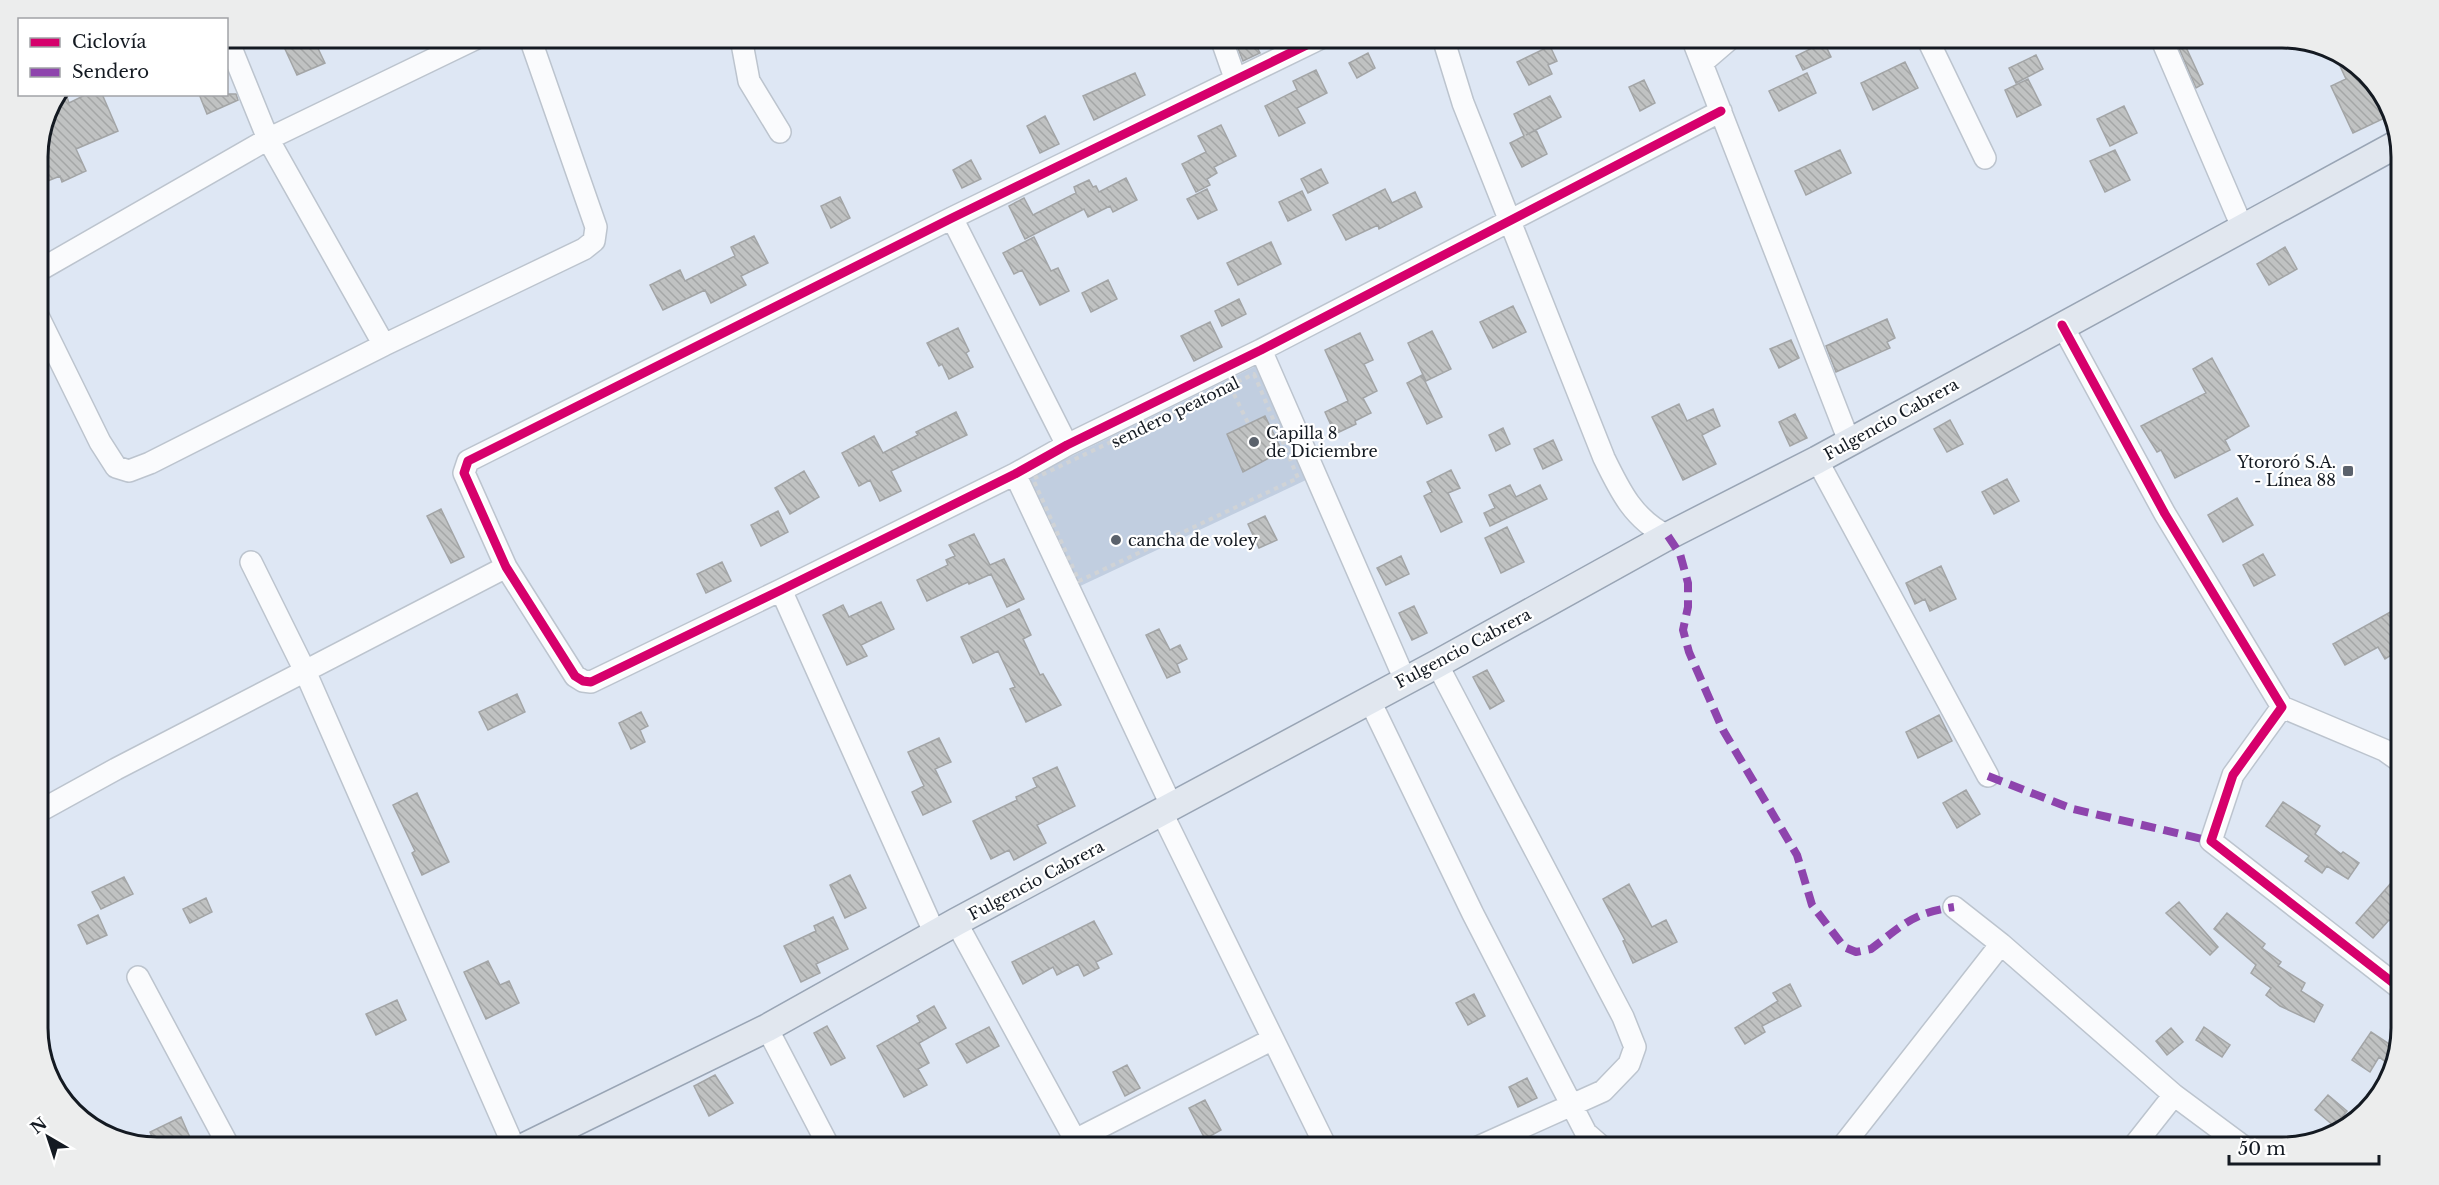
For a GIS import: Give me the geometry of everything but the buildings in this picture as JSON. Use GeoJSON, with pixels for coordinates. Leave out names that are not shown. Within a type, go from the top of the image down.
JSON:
{"type":"FeatureCollection","features":[{"type":"Feature","properties":{"kind":"main road","name":"Fulgencio Cabrera"},"geometry":{"type":"LineString","coordinates":[[567,1137],[767,1029],[946,928],[1437,664],[1668,536],[1817,460],[2391,147]]}},
{"type":"Feature","properties":{"kind":"street"},"geometry":{"type":"LineString","coordinates":[[231,48],[268,139],[384,345]]}},
{"type":"Feature","properties":{"kind":"street"},"geometry":{"type":"LineString","coordinates":[[48,265],[268,139],[456,48]]}},
{"type":"Feature","properties":{"kind":"street"},"geometry":{"type":"LineString","coordinates":[[48,336],[100,442],[116,467],[129,471],[160,458],[384,345],[584,249],[594,242],[596,226],[534,48]]}},
{"type":"Feature","properties":{"kind":"street"},"geometry":{"type":"LineString","coordinates":[[743,48],[749,81],[780,132]]}},
{"type":"Feature","properties":{"kind":"street"},"geometry":{"type":"LineString","coordinates":[[1224,48],[1235,78]]}},
{"type":"Feature","properties":{"kind":"street"},"geometry":{"type":"LineString","coordinates":[[1300,48],[952,218],[468,462],[464,473],[506,567],[575,676],[587,682],[781,590],[1261,350],[1721,111]]}},
{"type":"Feature","properties":{"kind":"street"},"geometry":{"type":"LineString","coordinates":[[1446,48],[1463,103],[1576,392],[1622,495],[1653,529],[1668,536]]}},
{"type":"Feature","properties":{"kind":"street"},"geometry":{"type":"LineString","coordinates":[[1696,48],[1850,441]]}},
{"type":"Feature","properties":{"kind":"street"},"geometry":{"type":"LineString","coordinates":[[1702,63],[1719,48]]}},
{"type":"Feature","properties":{"kind":"street"},"geometry":{"type":"LineString","coordinates":[[1932,48],[1985,158]]}},
{"type":"Feature","properties":{"kind":"street"},"geometry":{"type":"LineString","coordinates":[[2165,48],[2243,229]]}},
{"type":"Feature","properties":{"kind":"street"},"geometry":{"type":"LineString","coordinates":[[952,218],[1067,445]]}},
{"type":"Feature","properties":{"kind":"street"},"geometry":{"type":"LineString","coordinates":[[2062,325],[2165,514],[2282,707],[2365,741],[2391,756]]}},
{"type":"Feature","properties":{"kind":"street"},"geometry":{"type":"LineString","coordinates":[[1261,350],[1405,680]]}},
{"type":"Feature","properties":{"kind":"street"},"geometry":{"type":"LineString","coordinates":[[1817,460],[1988,776]]}},
{"type":"Feature","properties":{"kind":"street"},"geometry":{"type":"LineString","coordinates":[[1015,474],[1167,810],[1321,1137]]}},
{"type":"Feature","properties":{"kind":"street"},"geometry":{"type":"LineString","coordinates":[[251,562],[305,671],[509,1137]]}},
{"type":"Feature","properties":{"kind":"street"},"geometry":{"type":"LineString","coordinates":[[48,807],[506,567]]}},
{"type":"Feature","properties":{"kind":"street"},"geometry":{"type":"LineString","coordinates":[[781,590],[946,928],[1073,1137]]}},
{"type":"Feature","properties":{"kind":"street"},"geometry":{"type":"LineString","coordinates":[[1437,664],[1632,1035],[1635,1047],[1629,1064],[1604,1091],[1503,1137]]}},
{"type":"Feature","properties":{"kind":"street"},"geometry":{"type":"LineString","coordinates":[[1369,699],[1473,915],[1572,1106],[1579,1137]]}},
{"type":"Feature","properties":{"kind":"street"},"geometry":{"type":"LineString","coordinates":[[2282,707],[2233,775],[2211,840],[2391,980]]}},
{"type":"Feature","properties":{"kind":"street"},"geometry":{"type":"LineString","coordinates":[[1954,907],[2001,944],[2174,1095],[2229,1137]]}},
{"type":"Feature","properties":{"kind":"street"},"geometry":{"type":"LineString","coordinates":[[1851,1137],[2001,944]]}},
{"type":"Feature","properties":{"kind":"street"},"geometry":{"type":"LineString","coordinates":[[138,977],[224,1137]]}},
{"type":"Feature","properties":{"kind":"street"},"geometry":{"type":"LineString","coordinates":[[767,1029],[823,1137]]}},
{"type":"Feature","properties":{"kind":"street"},"geometry":{"type":"LineString","coordinates":[[1090,1137],[1273,1039]]}},
{"type":"Feature","properties":{"kind":"street"},"geometry":{"type":"LineString","coordinates":[[2142,1137],[2174,1095]]}},
{"type":"Feature","properties":{"kind":"path"},"geometry":{"type":"LineString","coordinates":[[1229,386],[1248,423]]}},
{"type":"Feature","properties":{"kind":"shaded area"},"geometry":{"type":"Polygon","coordinates":[[[1258,365],[1306,480],[1076,588],[1027,478],[1258,365]]]}},
{"type":"Feature","properties":{"kind":"marked path"},"geometry":{"type":"LineString","coordinates":[[1668,536],[1680,554],[1688,583],[1688,607],[1683,630],[1689,652],[1723,730],[1797,855],[1812,905],[1844,947],[1856,952],[1871,949],[1909,921],[1928,913],[1954,907]]}},
{"type":"Feature","properties":{"kind":"marked path"},"geometry":{"type":"LineString","coordinates":[[1988,776],[2073,809],[2211,841]]}},
{"type":"Feature","properties":{"kind":"cycle path","name":"sendero peatonal"},"geometry":{"type":"LineString","coordinates":[[1300,48],[952,218],[468,461],[464,473],[506,567],[575,676],[583,681],[591,682],[781,590],[1261,350],[1721,111]]}},
{"type":"Feature","properties":{"kind":"cycle path"},"geometry":{"type":"LineString","coordinates":[[2062,325],[2165,514],[2282,707],[2233,775],[2211,841],[2391,981]]}},
{"type":"Feature","properties":{"kind":"place","name":"Capilla 8 de Diciembre"},"geometry":{"type":"Point","coordinates":[1254,442]}},
{"type":"Feature","properties":{"kind":"place","name":"Ytororó S.A. - Línea 88"},"geometry":{"type":"Point","coordinates":[2348,471]}},
{"type":"Feature","properties":{"kind":"place","name":"cancha de voley"},"geometry":{"type":"Point","coordinates":[1116,540]}}]}
